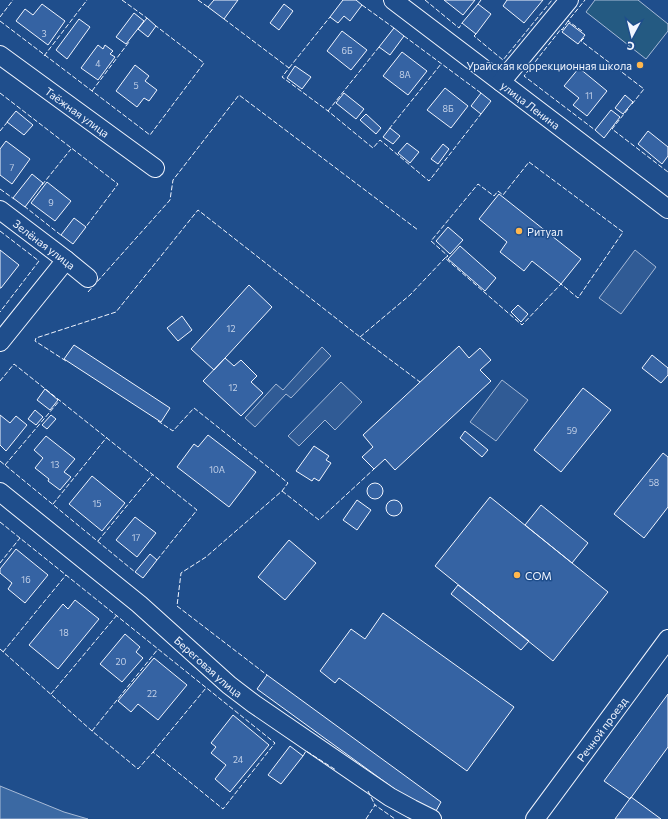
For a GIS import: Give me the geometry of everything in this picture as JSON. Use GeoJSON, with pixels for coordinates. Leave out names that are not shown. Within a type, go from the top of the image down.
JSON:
{"type":"FeatureCollection","features":[{"type":"Feature","properties":{"kind":"street","name":"улица Ленина"},"geometry":{"type":"LineString","coordinates":[[393,0],[668,209]]}},
{"type":"Feature","properties":{"kind":"street"},"geometry":{"type":"LineString","coordinates":[[501,82],[569,0]]}},
{"type":"Feature","properties":{"kind":"street","name":"Таёжная улица"},"geometry":{"type":"LineString","coordinates":[[0,55],[155,168]]}},
{"type":"Feature","properties":{"kind":"street","name":"Зелёная улица"},"geometry":{"type":"LineString","coordinates":[[0,210],[88,278]]}},
{"type":"Feature","properties":{"kind":"street"},"geometry":{"type":"LineString","coordinates":[[0,342],[66,260]]}},
{"type":"Feature","properties":{"kind":"street","name":"Береговая улица"},"geometry":{"type":"LineString","coordinates":[[0,492],[139,604],[229,685],[390,797],[412,810],[432,819]]}},
{"type":"Feature","properties":{"kind":"street","name":"Речной проезд"},"geometry":{"type":"LineString","coordinates":[[535,819],[668,639]]}},
{"type":"Feature","properties":{"kind":"shaded area"},"geometry":{"type":"Polygon","coordinates":[[[595,0],[638,0],[668,24],[668,31],[646,59],[586,12],[595,0]]]}},
{"type":"Feature","properties":{"kind":"shaded area"},"geometry":{"type":"Polygon","coordinates":[[[635,250],[656,267],[621,314],[599,298],[635,250]]]}},
{"type":"Feature","properties":{"kind":"shaded area"},"geometry":{"type":"Polygon","coordinates":[[[322,347],[331,356],[291,398],[286,394],[255,427],[245,418],[276,384],[283,390],[322,347]]]}},
{"type":"Feature","properties":{"kind":"shaded area"},"geometry":{"type":"Polygon","coordinates":[[[502,380],[528,400],[496,441],[470,422],[502,380]]]}},
{"type":"Feature","properties":{"kind":"shaded area"},"geometry":{"type":"Polygon","coordinates":[[[341,382],[362,402],[335,430],[325,420],[299,446],[288,436],[341,382]]]}},
{"type":"Feature","properties":{"kind":"shaded area"},"geometry":{"type":"Polygon","coordinates":[[[0,786],[64,812],[88,819],[0,819],[0,786]]]}},
{"type":"Feature","properties":{"kind":"building"},"geometry":{"type":"Polygon","coordinates":[[[214,0],[238,0],[224,19],[208,7],[214,0]]]}},
{"type":"Feature","properties":{"kind":"building"},"geometry":{"type":"Polygon","coordinates":[[[343,0],[356,0],[362,5],[350,21],[344,16],[338,23],[330,17],[343,0]]]}},
{"type":"Feature","properties":{"kind":"building"},"geometry":{"type":"Polygon","coordinates":[[[444,0],[475,0],[463,15],[444,0]]]}},
{"type":"Feature","properties":{"kind":"building"},"geometry":{"type":"Polygon","coordinates":[[[507,0],[543,0],[524,23],[503,6],[507,0]]]}},
{"type":"Feature","properties":{"kind":"building"},"geometry":{"type":"Polygon","coordinates":[[[42,4],[65,21],[48,45],[16,21],[25,9],[33,15],[42,4]]]}},
{"type":"Feature","properties":{"kind":"building"},"geometry":{"type":"Polygon","coordinates":[[[284,4],[293,11],[279,30],[270,23],[284,4]]]}},
{"type":"Feature","properties":{"kind":"building"},"geometry":{"type":"Polygon","coordinates":[[[478,4],[491,14],[476,34],[462,23],[478,4]]]}},
{"type":"Feature","properties":{"kind":"building"},"geometry":{"type":"Polygon","coordinates":[[[134,13],[144,21],[126,44],[116,37],[134,13]]]}},
{"type":"Feature","properties":{"kind":"building"},"geometry":{"type":"Polygon","coordinates":[[[147,18],[156,26],[148,37],[138,29],[147,18]]]}},
{"type":"Feature","properties":{"kind":"building"},"geometry":{"type":"Polygon","coordinates":[[[79,19],[90,27],[67,59],[56,50],[79,19]]]}},
{"type":"Feature","properties":{"kind":"building"},"geometry":{"type":"Polygon","coordinates":[[[569,23],[585,35],[578,44],[562,32],[569,23]]]}},
{"type":"Feature","properties":{"kind":"building"},"geometry":{"type":"Polygon","coordinates":[[[394,28],[404,36],[390,55],[379,47],[394,28]]]}},
{"type":"Feature","properties":{"kind":"building"},"geometry":{"type":"Polygon","coordinates":[[[342,31],[367,50],[351,70],[327,51],[342,31]]]}},
{"type":"Feature","properties":{"kind":"building"},"geometry":{"type":"Polygon","coordinates":[[[98,45],[103,49],[105,45],[113,51],[110,54],[115,57],[98,80],[81,68],[98,45]]]}},
{"type":"Feature","properties":{"kind":"building"},"geometry":{"type":"Polygon","coordinates":[[[402,52],[427,71],[408,95],[383,76],[402,52]]]}},
{"type":"Feature","properties":{"kind":"building"},"geometry":{"type":"Polygon","coordinates":[[[135,65],[149,76],[145,81],[157,90],[149,101],[144,98],[137,107],[116,91],[135,65]]]}},
{"type":"Feature","properties":{"kind":"building"},"geometry":{"type":"Polygon","coordinates":[[[295,66],[311,77],[302,89],[287,78],[295,66]]]}},
{"type":"Feature","properties":{"kind":"building"},"geometry":{"type":"Polygon","coordinates":[[[579,68],[607,91],[587,116],[573,105],[579,98],[564,86],[579,68]]]}},
{"type":"Feature","properties":{"kind":"building"},"geometry":{"type":"Polygon","coordinates":[[[445,88],[468,106],[451,128],[427,110],[445,88]]]}},
{"type":"Feature","properties":{"kind":"building"},"geometry":{"type":"Polygon","coordinates":[[[344,93],[364,109],[356,119],[336,103],[344,93]]]}},
{"type":"Feature","properties":{"kind":"building"},"geometry":{"type":"Polygon","coordinates":[[[481,93],[491,101],[481,114],[471,106],[481,93]]]}},
{"type":"Feature","properties":{"kind":"building"},"geometry":{"type":"Polygon","coordinates":[[[625,95],[633,102],[623,114],[615,108],[625,95]]]}},
{"type":"Feature","properties":{"kind":"building"},"geometry":{"type":"Polygon","coordinates":[[[611,110],[620,117],[604,138],[595,130],[611,110]]]}},
{"type":"Feature","properties":{"kind":"building"},"geometry":{"type":"Polygon","coordinates":[[[16,111],[33,125],[24,135],[7,122],[16,111]]]}},
{"type":"Feature","properties":{"kind":"building"},"geometry":{"type":"Polygon","coordinates":[[[366,114],[381,128],[376,134],[360,120],[366,114]]]}},
{"type":"Feature","properties":{"kind":"building"},"geometry":{"type":"Polygon","coordinates":[[[390,128],[400,136],[393,144],[383,137],[390,128]]]}},
{"type":"Feature","properties":{"kind":"building"},"geometry":{"type":"Polygon","coordinates":[[[648,131],[668,147],[668,156],[662,164],[638,144],[648,131]]]}},
{"type":"Feature","properties":{"kind":"building"},"geometry":{"type":"Polygon","coordinates":[[[6,141],[30,159],[12,184],[0,175],[0,149],[6,141]]]}},
{"type":"Feature","properties":{"kind":"building"},"geometry":{"type":"Polygon","coordinates":[[[407,143],[419,152],[410,163],[398,153],[407,143]]]}},
{"type":"Feature","properties":{"kind":"building"},"geometry":{"type":"Polygon","coordinates":[[[443,144],[449,149],[438,164],[431,159],[443,144]]]}},
{"type":"Feature","properties":{"kind":"building"},"geometry":{"type":"Polygon","coordinates":[[[32,174],[43,183],[25,207],[13,198],[32,174]]]}},
{"type":"Feature","properties":{"kind":"building"},"geometry":{"type":"Polygon","coordinates":[[[47,182],[71,201],[55,221],[31,203],[47,182]]]}},
{"type":"Feature","properties":{"kind":"building","name":"Ритуал"},"geometry":{"type":"Polygon","coordinates":[[[499,194],[581,259],[561,284],[532,261],[524,271],[500,252],[507,242],[479,219],[499,194]]]}},
{"type":"Feature","properties":{"kind":"building"},"geometry":{"type":"Polygon","coordinates":[[[74,218],[86,227],[73,244],[61,235],[74,218]]]}},
{"type":"Feature","properties":{"kind":"building"},"geometry":{"type":"Polygon","coordinates":[[[448,227],[463,240],[450,254],[436,241],[448,227]]]}},
{"type":"Feature","properties":{"kind":"building"},"geometry":{"type":"Polygon","coordinates":[[[460,246],[496,278],[485,291],[448,259],[460,246]]]}},
{"type":"Feature","properties":{"kind":"building"},"geometry":{"type":"Polygon","coordinates":[[[0,250],[19,265],[1,288],[0,288],[0,250]]]}},
{"type":"Feature","properties":{"kind":"building"},"geometry":{"type":"Polygon","coordinates":[[[249,285],[272,307],[214,370],[191,349],[249,285]]]}},
{"type":"Feature","properties":{"kind":"building"},"geometry":{"type":"Polygon","coordinates":[[[518,305],[528,314],[521,322],[511,312],[518,305]]]}},
{"type":"Feature","properties":{"kind":"building"},"geometry":{"type":"Polygon","coordinates":[[[182,316],[192,330],[178,341],[167,328],[182,316]]]}},
{"type":"Feature","properties":{"kind":"building"},"geometry":{"type":"Polygon","coordinates":[[[74,345],[170,408],[161,422],[64,359],[74,345]]]}},
{"type":"Feature","properties":{"kind":"building"},"geometry":{"type":"Polygon","coordinates":[[[459,346],[469,358],[480,348],[491,360],[480,370],[491,381],[395,470],[385,459],[374,469],[362,457],[373,447],[363,435],[459,346]]]}},
{"type":"Feature","properties":{"kind":"building"},"geometry":{"type":"Polygon","coordinates":[[[652,355],[668,368],[668,375],[661,383],[642,368],[652,355]]]}},
{"type":"Feature","properties":{"kind":"building"},"geometry":{"type":"Polygon","coordinates":[[[225,358],[234,366],[241,360],[257,376],[251,382],[263,393],[241,416],[203,381],[225,358]]]}},
{"type":"Feature","properties":{"kind":"building"},"geometry":{"type":"Polygon","coordinates":[[[583,388],[611,410],[561,472],[534,450],[583,388]]]}},
{"type":"Feature","properties":{"kind":"building"},"geometry":{"type":"Polygon","coordinates":[[[45,389],[58,400],[50,410],[37,400],[45,389]]]}},
{"type":"Feature","properties":{"kind":"building"},"geometry":{"type":"Polygon","coordinates":[[[35,410],[43,417],[36,425],[28,419],[35,410]]]}},
{"type":"Feature","properties":{"kind":"building"},"geometry":{"type":"Polygon","coordinates":[[[0,415],[10,423],[16,416],[27,425],[6,451],[0,445],[0,415]]]}},
{"type":"Feature","properties":{"kind":"building"},"geometry":{"type":"Polygon","coordinates":[[[51,415],[56,419],[47,429],[42,425],[51,415]]]}},
{"type":"Feature","properties":{"kind":"building"},"geometry":{"type":"Polygon","coordinates":[[[465,431],[488,450],[482,457],[460,438],[465,431]]]}},
{"type":"Feature","properties":{"kind":"building"},"geometry":{"type":"Polygon","coordinates":[[[208,435],[256,472],[229,507],[177,467],[194,444],[198,447],[208,435]]]}},
{"type":"Feature","properties":{"kind":"building"},"geometry":{"type":"Polygon","coordinates":[[[46,436],[75,459],[64,472],[71,477],[60,490],[35,468],[43,458],[34,450],[46,436]]]}},
{"type":"Feature","properties":{"kind":"building"},"geometry":{"type":"Polygon","coordinates":[[[314,446],[329,456],[326,460],[331,463],[319,481],[314,478],[312,481],[296,471],[314,446]]]}},
{"type":"Feature","properties":{"kind":"building"},"geometry":{"type":"Polygon","coordinates":[[[663,453],[668,457],[668,507],[644,538],[614,514],[663,453]]]}},
{"type":"Feature","properties":{"kind":"building"},"geometry":{"type":"Polygon","coordinates":[[[92,476],[125,503],[102,531],[69,504],[92,476]]]}},
{"type":"Feature","properties":{"kind":"building"},"geometry":{"type":"Polygon","coordinates":[[[372,483],[378,483],[383,488],[381,497],[378,499],[372,499],[367,494],[367,488],[372,483]]]}},
{"type":"Feature","properties":{"kind":"building","name":"СОМ"},"geometry":{"type":"Polygon","coordinates":[[[490,497],[608,592],[553,661],[435,566],[490,497]]]}},
{"type":"Feature","properties":{"kind":"building"},"geometry":{"type":"Polygon","coordinates":[[[357,500],[371,510],[357,530],[343,520],[357,500]]]}},
{"type":"Feature","properties":{"kind":"building"},"geometry":{"type":"Polygon","coordinates":[[[391,500],[397,500],[402,505],[400,514],[397,516],[391,516],[386,511],[386,505],[391,500]]]}},
{"type":"Feature","properties":{"kind":"building"},"geometry":{"type":"Polygon","coordinates":[[[541,505],[588,543],[572,563],[525,525],[541,505]]]}},
{"type":"Feature","properties":{"kind":"building"},"geometry":{"type":"Polygon","coordinates":[[[135,517],[156,533],[137,557],[116,540],[135,517]]]}},
{"type":"Feature","properties":{"kind":"building"},"geometry":{"type":"Polygon","coordinates":[[[289,540],[316,563],[285,600],[258,577],[289,540]]]}},
{"type":"Feature","properties":{"kind":"building"},"geometry":{"type":"Polygon","coordinates":[[[16,549],[48,575],[25,603],[8,589],[12,583],[0,573],[0,569],[16,549]]]}},
{"type":"Feature","properties":{"kind":"building"},"geometry":{"type":"Polygon","coordinates":[[[150,554],[157,560],[143,578],[135,572],[150,554]]]}},
{"type":"Feature","properties":{"kind":"building"},"geometry":{"type":"Polygon","coordinates":[[[458,585],[529,641],[521,650],[451,594],[458,585]]]}},
{"type":"Feature","properties":{"kind":"building"},"geometry":{"type":"Polygon","coordinates":[[[75,600],[99,619],[58,669],[29,645],[63,604],[68,609],[75,600]]]}},
{"type":"Feature","properties":{"kind":"building"},"geometry":{"type":"Polygon","coordinates":[[[383,613],[514,707],[467,771],[339,678],[335,683],[320,671],[351,629],[365,639],[383,613]]]}},
{"type":"Feature","properties":{"kind":"building"},"geometry":{"type":"Polygon","coordinates":[[[125,634],[140,647],[136,652],[143,658],[122,682],[100,664],[125,634]]]}},
{"type":"Feature","properties":{"kind":"building"},"geometry":{"type":"Polygon","coordinates":[[[154,658],[187,685],[158,720],[138,704],[131,712],[118,701],[154,658]]]}},
{"type":"Feature","properties":{"kind":"building"},"geometry":{"type":"Polygon","coordinates":[[[267,675],[441,802],[436,811],[418,806],[257,689],[267,675]]]}},
{"type":"Feature","properties":{"kind":"building"},"geometry":{"type":"Polygon","coordinates":[[[668,694],[668,747],[630,799],[604,781],[668,694]]]}},
{"type":"Feature","properties":{"kind":"building"},"geometry":{"type":"Polygon","coordinates":[[[233,715],[269,745],[230,792],[215,779],[226,765],[211,753],[216,747],[211,743],[233,715]]]}},
{"type":"Feature","properties":{"kind":"building"},"geometry":{"type":"Polygon","coordinates":[[[290,746],[303,756],[281,784],[268,775],[290,746]]]}},
{"type":"Feature","properties":{"kind":"building"},"geometry":{"type":"Polygon","coordinates":[[[631,797],[661,819],[615,819],[631,797]]]}},
{"type":"Feature","properties":{"kind":"fence"},"geometry":{"type":"LineString","coordinates":[[0,17],[13,0]]}},
{"type":"Feature","properties":{"kind":"fence"},"geometry":{"type":"LineString","coordinates":[[44,56],[87,0]]}},
{"type":"Feature","properties":{"kind":"fence"},"geometry":{"type":"LineString","coordinates":[[122,0],[147,18]]}},
{"type":"Feature","properties":{"kind":"fence"},"geometry":{"type":"LineString","coordinates":[[198,0],[208,7]]}},
{"type":"Feature","properties":{"kind":"fence"},"geometry":{"type":"LineString","coordinates":[[425,0],[459,28],[462,23]]}},
{"type":"Feature","properties":{"kind":"fence"},"geometry":{"type":"LineString","coordinates":[[478,4],[481,0]]}},
{"type":"Feature","properties":{"kind":"fence"},"geometry":{"type":"LineString","coordinates":[[476,34],[474,36],[503,60],[552,0]]}},
{"type":"Feature","properties":{"kind":"fence"},"geometry":{"type":"LineString","coordinates":[[582,31],[568,21],[585,0]]}},
{"type":"Feature","properties":{"kind":"fence"},"geometry":{"type":"LineString","coordinates":[[362,5],[394,28]]}},
{"type":"Feature","properties":{"kind":"fence"},"geometry":{"type":"LineString","coordinates":[[289,68],[330,17]]}},
{"type":"Feature","properties":{"kind":"fence"},"geometry":{"type":"LineString","coordinates":[[224,19],[289,68],[282,77],[328,111],[373,148],[380,140],[429,181],[481,114]]}},
{"type":"Feature","properties":{"kind":"fence"},"geometry":{"type":"LineString","coordinates":[[0,21],[150,135],[204,63],[156,26]]}},
{"type":"Feature","properties":{"kind":"fence"},"geometry":{"type":"LineString","coordinates":[[568,21],[524,76],[595,130]]}},
{"type":"Feature","properties":{"kind":"fence"},"geometry":{"type":"LineString","coordinates":[[404,36],[481,93]]}},
{"type":"Feature","properties":{"kind":"fence"},"geometry":{"type":"LineString","coordinates":[[584,38],[581,41],[644,89],[632,104]]}},
{"type":"Feature","properties":{"kind":"fence"},"geometry":{"type":"LineString","coordinates":[[92,91],[129,42]]}},
{"type":"Feature","properties":{"kind":"fence"},"geometry":{"type":"LineString","coordinates":[[328,111],[379,47]]}},
{"type":"Feature","properties":{"kind":"fence"},"geometry":{"type":"LineString","coordinates":[[389,129],[441,64]]}},
{"type":"Feature","properties":{"kind":"fence"},"geometry":{"type":"LineString","coordinates":[[0,93],[118,184],[85,228]]}},
{"type":"Feature","properties":{"kind":"fence"},"geometry":{"type":"LineString","coordinates":[[88,292],[170,200],[173,180],[239,95],[418,230]]}},
{"type":"Feature","properties":{"kind":"fence"},"geometry":{"type":"LineString","coordinates":[[628,109],[612,129],[668,172]]}},
{"type":"Feature","properties":{"kind":"fence"},"geometry":{"type":"LineString","coordinates":[[0,131],[9,120]]}},
{"type":"Feature","properties":{"kind":"fence"},"geometry":{"type":"LineString","coordinates":[[42,185],[71,149]]}},
{"type":"Feature","properties":{"kind":"fence"},"geometry":{"type":"LineString","coordinates":[[529,162],[623,232],[578,298],[561,284],[522,325],[445,258],[448,256],[431,241],[478,184],[494,196],[498,191],[503,195],[529,162]]}},
{"type":"Feature","properties":{"kind":"fence"},"geometry":{"type":"LineString","coordinates":[[0,189],[14,199]]}},
{"type":"Feature","properties":{"kind":"fence"},"geometry":{"type":"LineString","coordinates":[[24,206],[62,236]]}},
{"type":"Feature","properties":{"kind":"fence"},"geometry":{"type":"LineString","coordinates":[[66,361],[35,341],[36,338],[116,312],[198,210],[420,382]]}},
{"type":"Feature","properties":{"kind":"fence"},"geometry":{"type":"LineString","coordinates":[[0,231],[39,261],[0,312]]}},
{"type":"Feature","properties":{"kind":"fence"},"geometry":{"type":"LineString","coordinates":[[360,337],[410,295],[445,258]]}},
{"type":"Feature","properties":{"kind":"fence"},"geometry":{"type":"LineString","coordinates":[[0,381],[14,364],[197,510],[157,560]]}},
{"type":"Feature","properties":{"kind":"fence"},"geometry":{"type":"LineString","coordinates":[[5,465],[60,400]]}},
{"type":"Feature","properties":{"kind":"fence"},"geometry":{"type":"LineString","coordinates":[[158,421],[173,431],[194,408],[288,483],[282,491],[206,557],[181,573],[177,606],[267,675]]}},
{"type":"Feature","properties":{"kind":"fence"},"geometry":{"type":"LineString","coordinates":[[53,504],[107,437]]}},
{"type":"Feature","properties":{"kind":"fence"},"geometry":{"type":"LineString","coordinates":[[0,461],[135,572]]}},
{"type":"Feature","properties":{"kind":"fence"},"geometry":{"type":"LineString","coordinates":[[282,491],[319,520],[374,469]]}},
{"type":"Feature","properties":{"kind":"fence"},"geometry":{"type":"LineString","coordinates":[[98,541],[153,474]]}},
{"type":"Feature","properties":{"kind":"fence"},"geometry":{"type":"LineString","coordinates":[[0,522],[275,743],[223,809],[153,752],[138,769],[92,731],[0,649]]}},
{"type":"Feature","properties":{"kind":"fence"},"geometry":{"type":"LineString","coordinates":[[0,563],[20,538]]}},
{"type":"Feature","properties":{"kind":"fence"},"geometry":{"type":"LineString","coordinates":[[3,652],[66,575]]}},
{"type":"Feature","properties":{"kind":"fence"},"geometry":{"type":"LineString","coordinates":[[51,694],[117,615]]}},
{"type":"Feature","properties":{"kind":"fence"},"geometry":{"type":"LineString","coordinates":[[92,731],[158,649]]}},
{"type":"Feature","properties":{"kind":"fence"},"geometry":{"type":"LineString","coordinates":[[153,752],[206,688]]}},
{"type":"Feature","properties":{"kind":"fence"},"geometry":{"type":"LineString","coordinates":[[303,756],[306,751],[336,770]]}},
{"type":"Feature","properties":{"kind":"fence"},"geometry":{"type":"LineString","coordinates":[[368,791],[375,805]]}},
{"type":"Feature","properties":{"kind":"fence"},"geometry":{"type":"LineString","coordinates":[[366,819],[375,805],[395,819]]}},
{"type":"Feature","properties":{"kind":"place","name":"Урайская коррекционная школа"},"geometry":{"type":"Point","coordinates":[640,65]}},
{"type":"Feature","properties":{"kind":"place","name":"Ритуал"},"geometry":{"type":"Point","coordinates":[519,231]}},
{"type":"Feature","properties":{"kind":"place","name":"СОМ"},"geometry":{"type":"Point","coordinates":[517,575]}}]}
